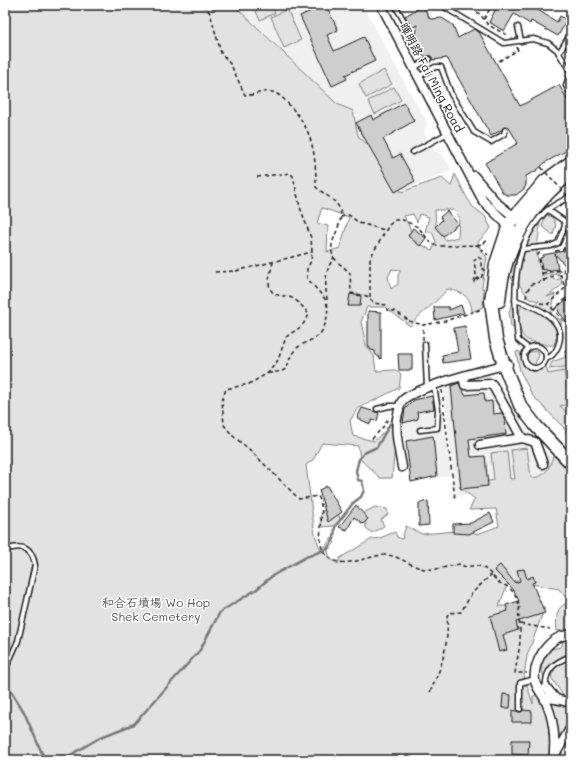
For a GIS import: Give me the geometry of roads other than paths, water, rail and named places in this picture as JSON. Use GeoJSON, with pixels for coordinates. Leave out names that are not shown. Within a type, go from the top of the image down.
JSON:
{"type":"FeatureCollection","features":[{"type":"Feature","properties":{"kind":"street","name":"暉明路 Fai Ming Road"},"geometry":{"type":"LineString","coordinates":[[381,5],[483,201],[516,225]]}},
{"type":"Feature","properties":{"kind":"street"},"geometry":{"type":"LineString","coordinates":[[571,162],[545,181],[516,225],[499,300],[499,326],[506,364],[525,403],[553,444],[571,463]]}},
{"type":"Feature","properties":{"kind":"street"},"geometry":{"type":"LineString","coordinates":[[516,225],[547,194],[571,174]]}},
{"type":"Feature","properties":{"kind":"street"},"geometry":{"type":"LineString","coordinates":[[402,467],[396,417],[402,401],[430,387],[506,364]]}},
{"type":"Feature","properties":{"kind":"street"},"geometry":{"type":"LineString","coordinates":[[463,377],[465,385],[492,384],[522,438]]}},
{"type":"Feature","properties":{"kind":"street"},"geometry":{"type":"LineString","coordinates":[[480,445],[522,438],[535,442],[543,464]]}},
{"type":"Feature","properties":{"kind":"street"},"geometry":{"type":"LineString","coordinates":[[553,759],[554,735],[552,718],[545,694],[535,679],[537,665],[548,646],[556,638],[571,635]]}},
{"type":"Feature","properties":{"kind":"street"},"geometry":{"type":"LineString","coordinates":[[545,694],[571,703]]}},
{"type":"Feature","properties":{"kind":"street"},"geometry":{"type":"LineString","coordinates":[[553,759],[571,727]]}},
{"type":"Feature","properties":{"kind":"lane"},"geometry":{"type":"LineString","coordinates":[[395,5],[413,37]]}},
{"type":"Feature","properties":{"kind":"lane"},"geometry":{"type":"LineString","coordinates":[[440,5],[504,43],[539,40],[555,47],[571,72]]}},
{"type":"Feature","properties":{"kind":"lane"},"geometry":{"type":"LineString","coordinates":[[518,27],[521,41]]}},
{"type":"Feature","properties":{"kind":"lane"},"geometry":{"type":"LineString","coordinates":[[559,53],[571,33]]}},
{"type":"Feature","properties":{"kind":"lane"},"geometry":{"type":"LineString","coordinates":[[414,68],[429,59]]}},
{"type":"Feature","properties":{"kind":"lane"},"geometry":{"type":"LineString","coordinates":[[418,77],[435,67],[441,68],[451,94],[474,132],[491,142],[504,134],[505,130]]}},
{"type":"Feature","properties":{"kind":"lane"},"geometry":{"type":"LineString","coordinates":[[571,76],[568,79],[566,86],[571,94]]}},
{"type":"Feature","properties":{"kind":"lane"},"geometry":{"type":"LineString","coordinates":[[413,152],[448,132]]}},
{"type":"Feature","properties":{"kind":"lane"},"geometry":{"type":"LineString","coordinates":[[546,359],[545,352],[540,347],[528,348],[518,340],[515,300],[519,260],[530,234],[548,210],[571,196]]}},
{"type":"Feature","properties":{"kind":"lane"},"geometry":{"type":"LineString","coordinates":[[523,249],[551,246],[558,243],[565,226],[564,221],[548,210]]}},
{"type":"Feature","properties":{"kind":"lane"},"geometry":{"type":"LineString","coordinates":[[515,300],[537,307],[549,316],[560,329],[562,338],[557,348],[553,354],[546,359],[544,364],[538,368],[528,366],[523,357],[528,348]]}},
{"type":"Feature","properties":{"kind":"lane"},"geometry":{"type":"LineString","coordinates":[[420,430],[437,428],[438,410],[430,387],[424,344]]}},
{"type":"Feature","properties":{"kind":"lane"},"geometry":{"type":"LineString","coordinates":[[377,409],[389,406],[400,406]]}},
{"type":"Feature","properties":{"kind":"lane"},"geometry":{"type":"LineString","coordinates":[[5,550],[12,548],[26,549],[32,552],[36,565],[18,641],[5,670]]}},
{"type":"Feature","properties":{"kind":"lane"},"geometry":{"type":"LineString","coordinates":[[545,694],[546,680],[550,668],[561,660],[571,656]]}},
{"type":"Feature","properties":{"kind":"lane"},"geometry":{"type":"LineString","coordinates":[[520,709],[520,683],[535,679]]}},
{"type":"Feature","properties":{"kind":"waterway"},"geometry":{"type":"LineString","coordinates":[[62,760],[101,737],[134,724],[200,650],[220,612],[257,589],[272,576],[306,557],[327,549],[334,539],[335,527],[353,503],[361,497],[364,490],[362,481],[358,480],[356,471],[359,459],[364,453],[377,447],[390,424]]}},
{"type":"Feature","properties":{"kind":"waterway"},"geometry":{"type":"LineString","coordinates":[[8,686],[24,712],[45,760]]}},
{"type":"Feature","properties":{"kind":"waterway"},"geometry":{"type":"LineString","coordinates":[[5,757],[11,760]]}},
{"type":"Feature","properties":{"kind":"park label","name":"和合石墳場 Wo Hop Shek Cemetery"},"geometry":{"type":"Point","coordinates":[156,609]}}]}
